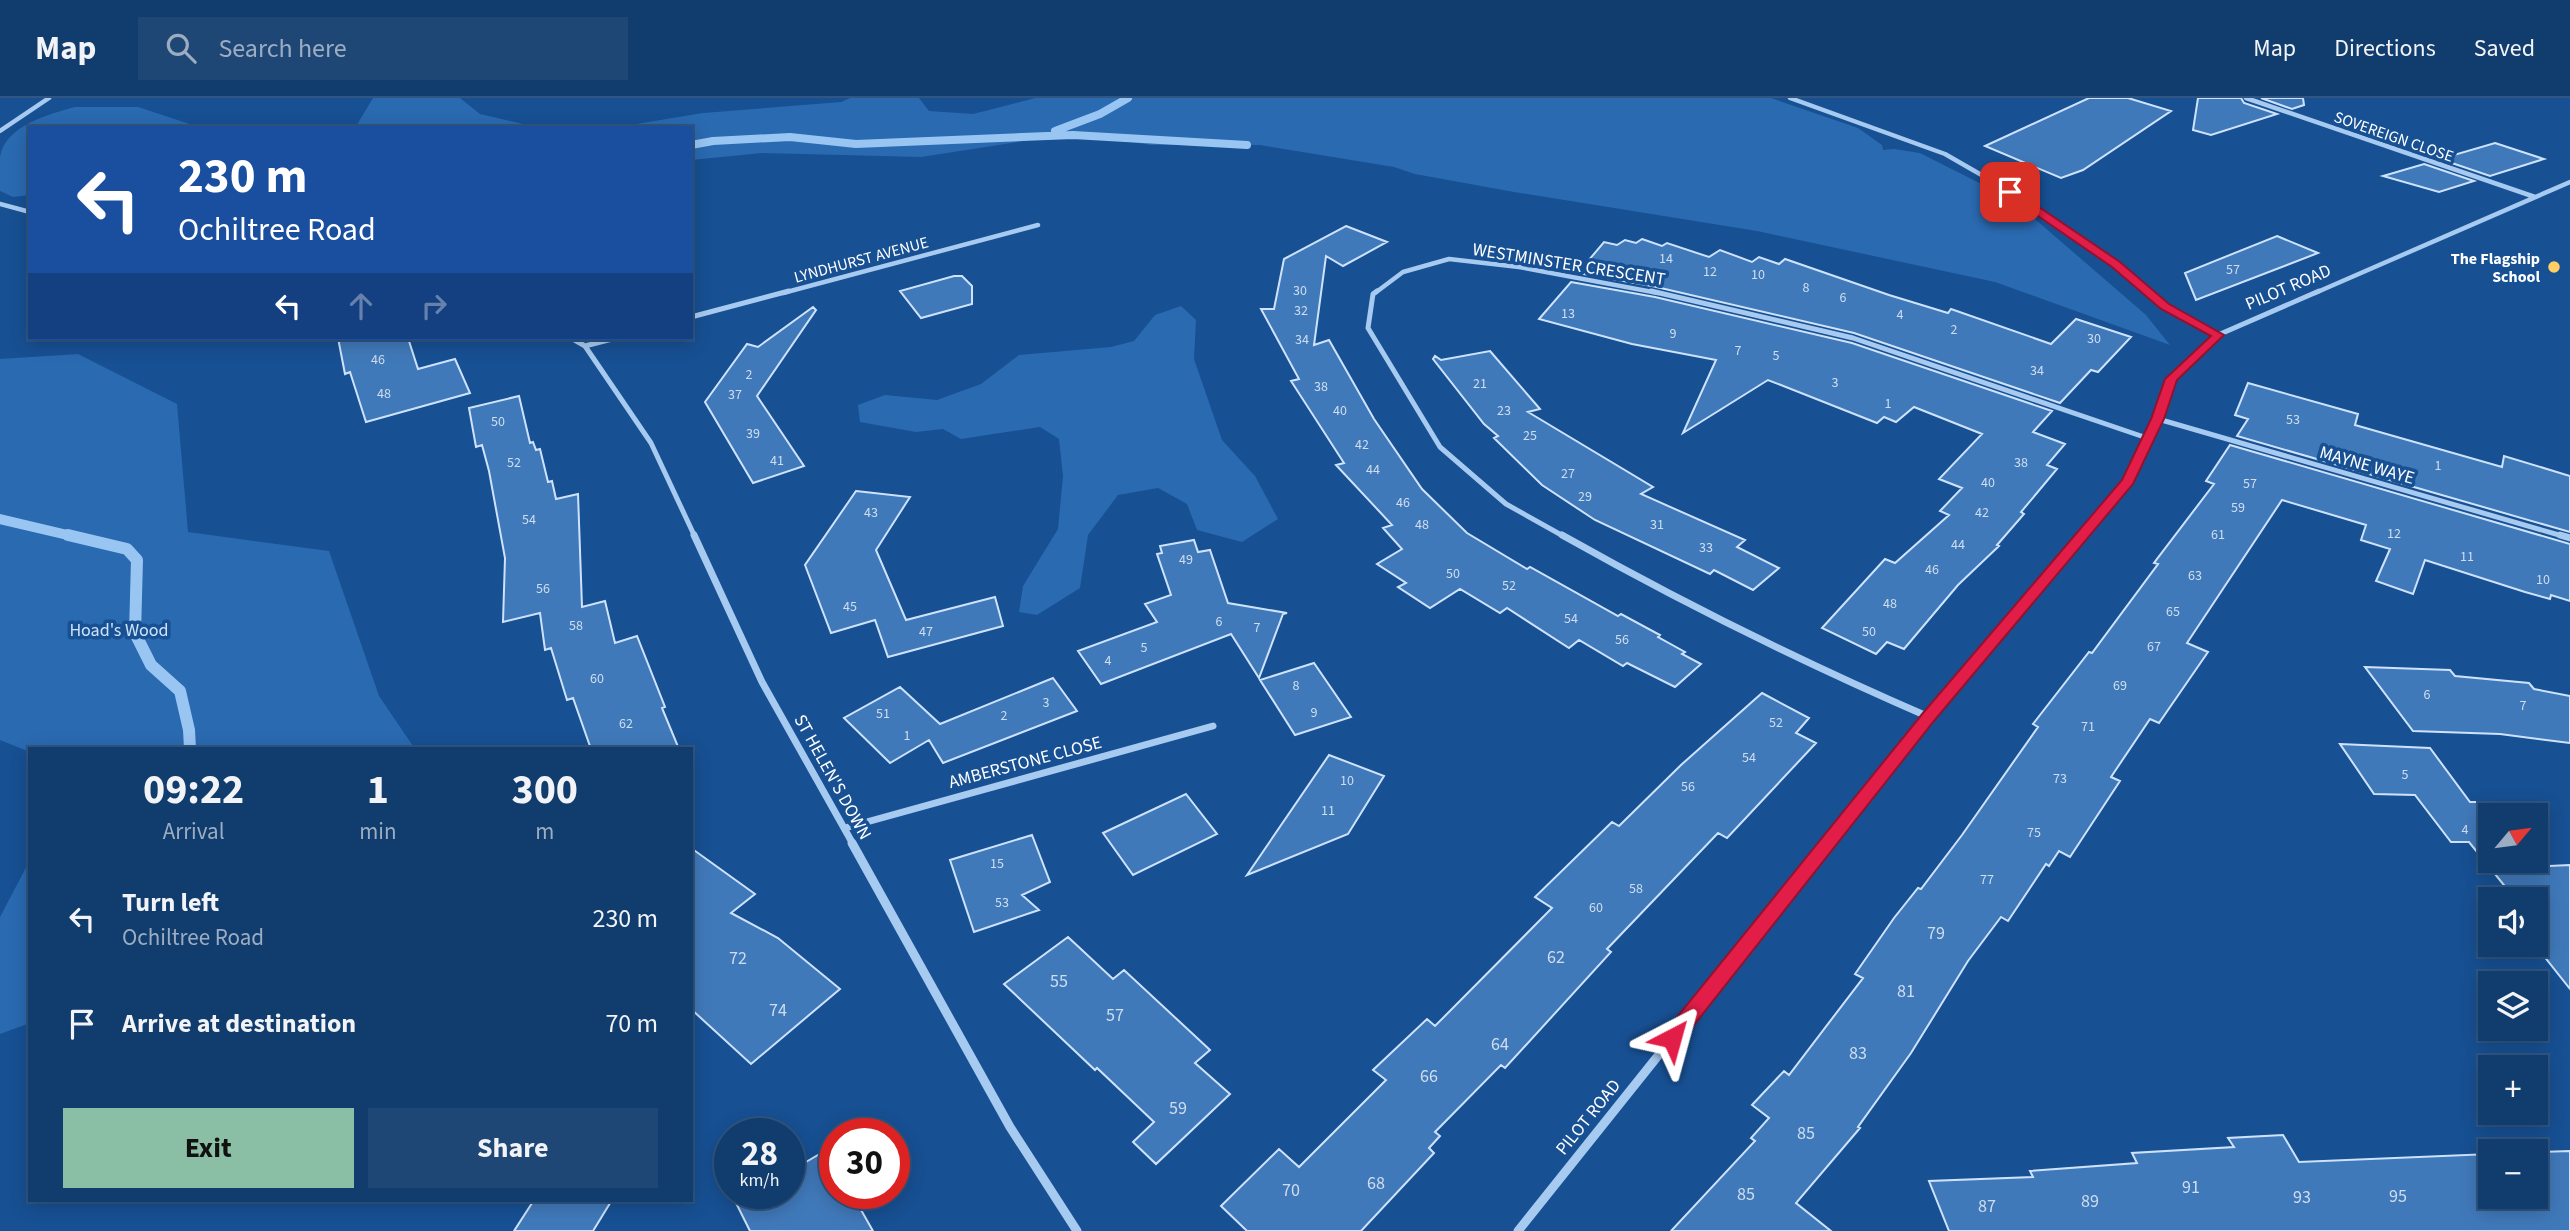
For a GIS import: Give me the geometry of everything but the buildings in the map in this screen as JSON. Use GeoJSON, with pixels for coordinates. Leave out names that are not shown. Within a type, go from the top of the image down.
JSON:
{"type":"FeatureCollection","features":[{"type":"Feature","properties":{"kind":"street"},"geometry":{"type":"LineString","coordinates":[[0,131],[49,98]]}},
{"type":"Feature","properties":{"kind":"street"},"geometry":{"type":"LineString","coordinates":[[1790,98],[1945,154],[2032,204],[2116,264],[2165,307],[2218,335]]}},
{"type":"Feature","properties":{"kind":"street","name":"SOVEREIGN CLOSE"},"geometry":{"type":"LineString","coordinates":[[2246,98],[2535,197]]}},
{"type":"Feature","properties":{"kind":"street","name":"PILOT ROAD"},"geometry":{"type":"LineString","coordinates":[[1518,1231],[1928,717],[2129,481],[2158,419],[2171,379],[2218,335],[2570,183]]}},
{"type":"Feature","properties":{"kind":"street"},"geometry":{"type":"LineString","coordinates":[[0,205],[28,212]]}},
{"type":"Feature","properties":{"kind":"street","name":"LYNDHURST AVENUE"},"geometry":{"type":"LineString","coordinates":[[693,316],[1038,225]]}},
{"type":"Feature","properties":{"kind":"street","name":"WESTMINSTER CRESCENT"},"geometry":{"type":"LineString","coordinates":[[1928,717],[1844,680],[1630,573],[1506,504],[1440,447],[1368,328],[1373,294],[1403,272],[1448,259],[1519,267],[1621,284],[1853,338],[2147,438]]}},
{"type":"Feature","properties":{"kind":"street","name":"ST HELEN'S DOWN"},"geometry":{"type":"LineString","coordinates":[[574,340],[585,346],[651,443],[762,682],[845,828],[916,963],[1010,1127],[1077,1231]]}},
{"type":"Feature","properties":{"kind":"street"},"geometry":{"type":"LineString","coordinates":[[585,346],[608,340]]}},
{"type":"Feature","properties":{"kind":"street","name":"MAYNE WAYE"},"geometry":{"type":"LineString","coordinates":[[2158,419],[2570,538]]}},
{"type":"Feature","properties":{"kind":"street","name":"AMBERSTONE CLOSE"},"geometry":{"type":"LineString","coordinates":[[845,828],[1213,726]]}},
{"type":"Feature","properties":{"kind":"green space"},"geometry":{"type":"Polygon","coordinates":[[[373,98],[460,98],[480,114],[532,126],[356,126],[373,98]]]}},
{"type":"Feature","properties":{"kind":"green space"},"geometry":{"type":"Polygon","coordinates":[[[850,98],[919,98],[929,111],[973,114],[1035,98],[1771,98],[1858,128],[1882,145],[1883,150],[1920,153],[2013,200],[2146,315],[2170,345],[1995,282],[1757,231],[1514,192],[1415,174],[1394,167],[1260,145],[1151,145],[1076,137],[1043,138],[921,157],[762,153],[693,160],[693,126],[624,126],[703,113],[841,102],[850,98]]]}},
{"type":"Feature","properties":{"kind":"green space"},"geometry":{"type":"Polygon","coordinates":[[[75,107],[138,107],[196,126],[28,126],[28,195],[13,197],[0,191],[0,157],[10,137],[19,129],[53,113],[75,107]]]}},
{"type":"Feature","properties":{"kind":"green space"},"geometry":{"type":"Polygon","coordinates":[[[1181,306],[1196,320],[1194,359],[1222,440],[1255,476],[1278,519],[1242,542],[1197,530],[1187,504],[1158,488],[1118,495],[1088,535],[1080,588],[1037,615],[1019,612],[1023,586],[1058,529],[1063,476],[1059,439],[1040,427],[961,439],[943,429],[916,432],[860,422],[858,405],[885,395],[937,400],[981,384],[1019,355],[1111,347],[1134,341],[1155,315],[1181,306]]]}},
{"type":"Feature","properties":{"kind":"green space","name":"Hoad's Wood"},"geometry":{"type":"Polygon","coordinates":[[[78,354],[177,404],[188,532],[329,551],[379,696],[414,747],[28,747],[28,751],[0,740],[0,359],[78,354]]]}},
{"type":"Feature","properties":{"kind":"green space"},"geometry":{"type":"Polygon","coordinates":[[[28,864],[28,1024],[0,1034],[0,917],[28,864]]]}},
{"type":"Feature","properties":{"kind":"waterway"},"geometry":{"type":"LineString","coordinates":[[1055,131],[1100,114],[1128,98]]}},
{"type":"Feature","properties":{"kind":"waterway"},"geometry":{"type":"LineString","coordinates":[[693,145],[790,137],[856,144],[1073,135],[1247,145]]}},
{"type":"Feature","properties":{"kind":"waterway"},"geometry":{"type":"LineString","coordinates":[[0,519],[76,537]]}},
{"type":"Feature","properties":{"kind":"waterway"},"geometry":{"type":"LineString","coordinates":[[68,535],[127,549],[137,560],[135,633],[151,665],[180,691],[190,747]]}},
{"type":"Feature","properties":{"kind":"place","name":"The Flagship School"},"geometry":{"type":"Point","coordinates":[2554,267]}},
{"type":"Feature","properties":{"kind":"route"},"geometry":{"type":"LineString","coordinates":[[1672,1038],[1928,717],[2129,481],[2158,419],[2171,379],[2218,335],[2165,307],[2116,264],[2032,204],[2010,192]]}}]}
